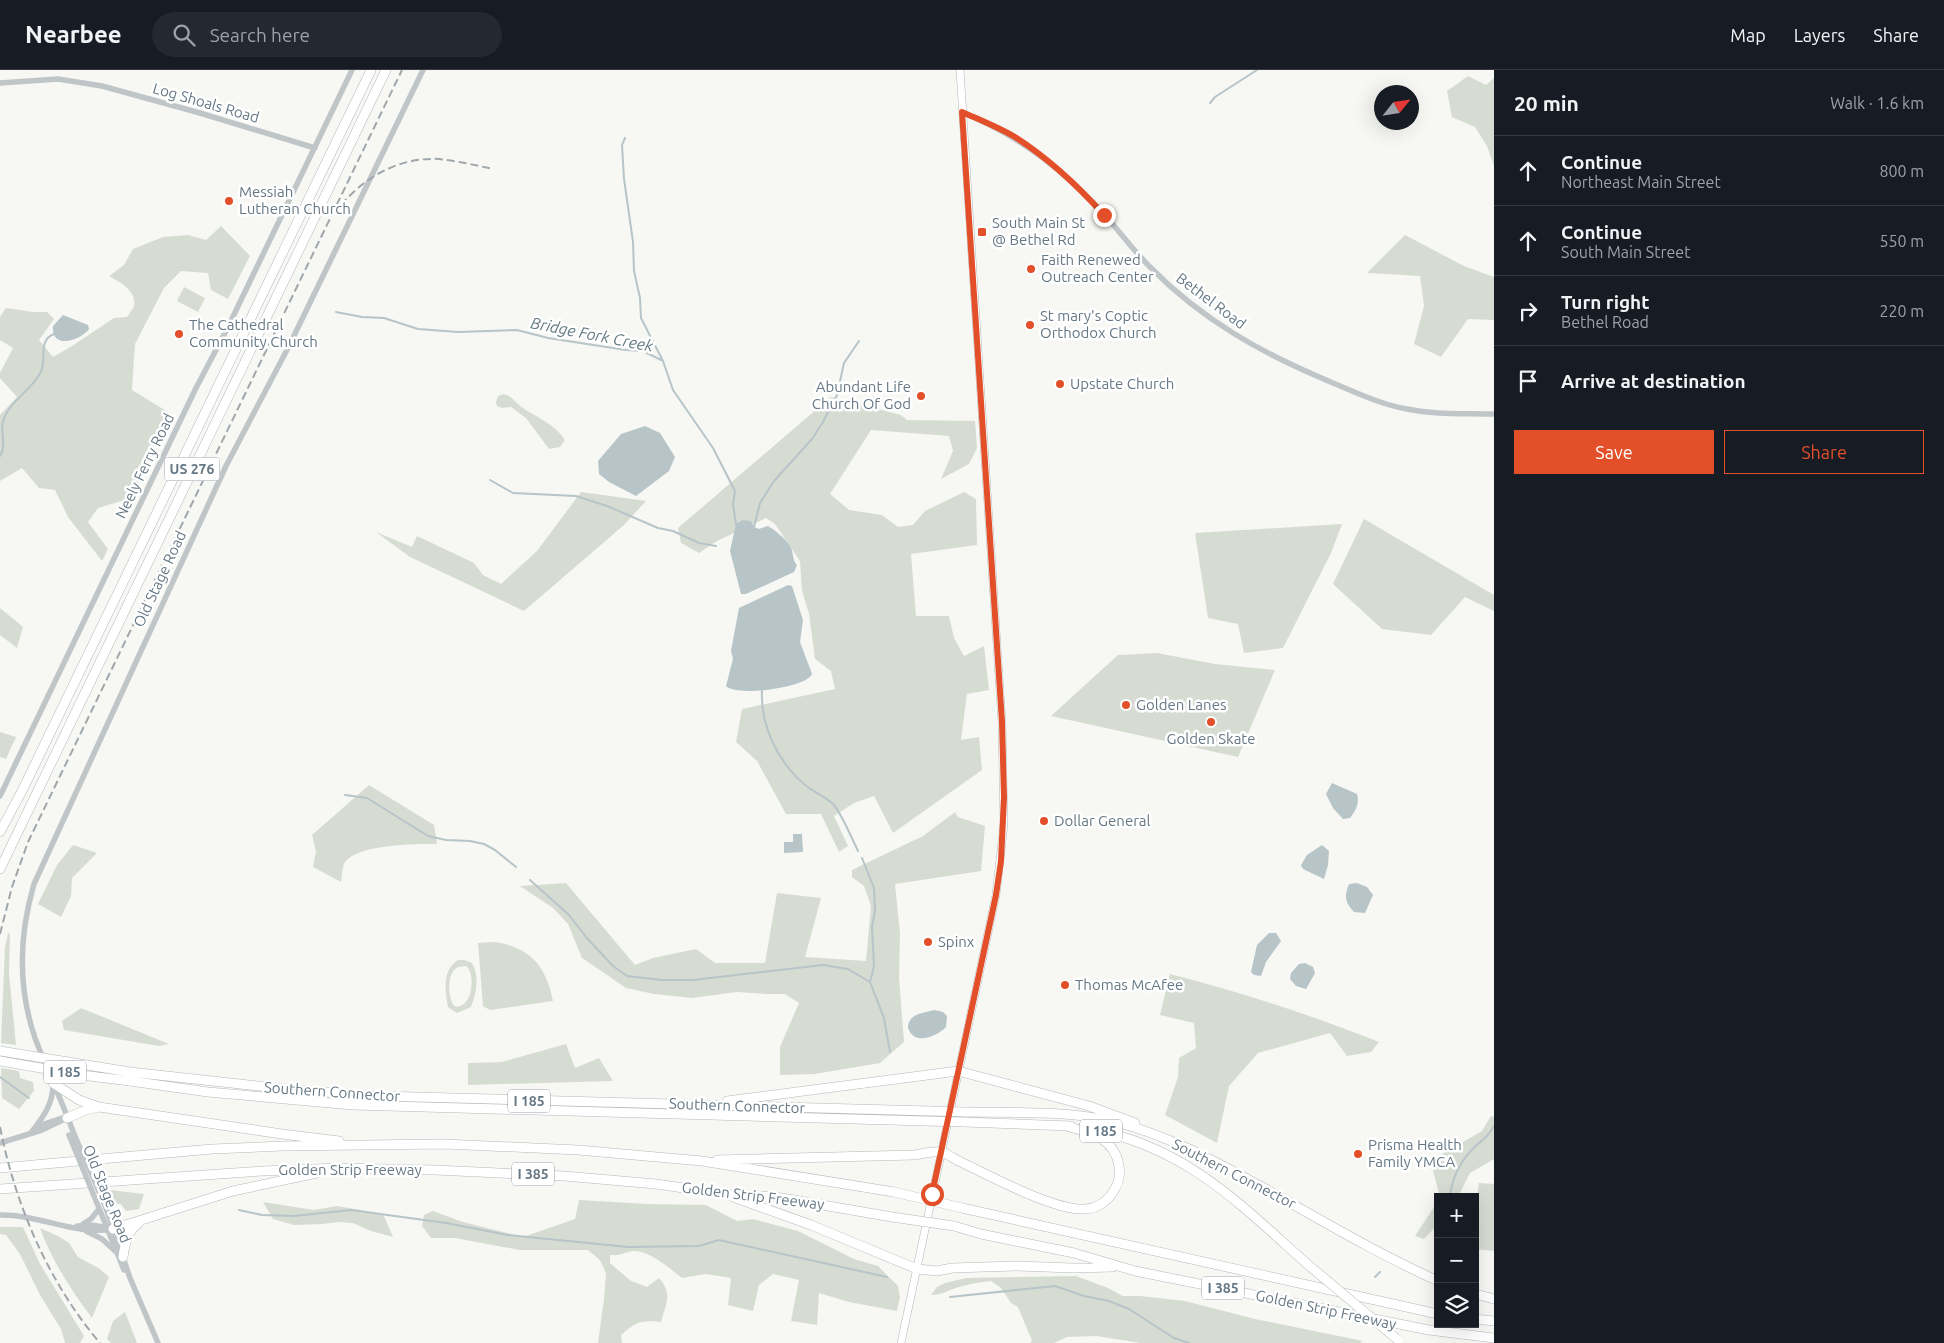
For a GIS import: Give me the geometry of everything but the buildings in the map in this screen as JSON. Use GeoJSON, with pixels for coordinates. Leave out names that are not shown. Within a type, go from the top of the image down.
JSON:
{"type":"FeatureCollection","features":[{"type":"Feature","properties":{"kind":"highway","name":"US 276"},"geometry":{"type":"LineString","coordinates":[[0,832],[371,70]]}},
{"type":"Feature","properties":{"kind":"highway","name":"US 276"},"geometry":{"type":"LineString","coordinates":[[0,869],[386,70]]}},
{"type":"Feature","properties":{"kind":"highway","name":"Southern Connector"},"geometry":{"type":"LineString","coordinates":[[0,1051],[208,1092],[362,1105],[964,1122],[1066,1126],[1105,1132],[1128,1138],[1172,1156],[1224,1190],[1306,1263],[1400,1341]]}},
{"type":"Feature","properties":{"kind":"highway","name":"Southern Connector"},"geometry":{"type":"LineString","coordinates":[[0,1061],[81,1075],[378,1096],[965,1112],[1095,1118],[1119,1123],[1188,1147],[1367,1245],[1434,1279]]}},
{"type":"Feature","properties":{"kind":"highway"},"geometry":{"type":"LineString","coordinates":[[699,1105],[958,1071],[1089,1106],[1121,1117],[1188,1147]]}},
{"type":"Feature","properties":{"kind":"highway"},"geometry":{"type":"LineString","coordinates":[[53,1083],[79,1100],[99,1107],[282,1134],[377,1145]]}},
{"type":"Feature","properties":{"kind":"highway"},"geometry":{"type":"LineString","coordinates":[[67,1118],[99,1107]]}},
{"type":"Feature","properties":{"kind":"highway"},"geometry":{"type":"LineString","coordinates":[[702,1161],[745,1158],[914,1155],[941,1152],[1045,1200],[1066,1206],[1090,1208],[1103,1202],[1115,1189],[1120,1171],[1118,1162],[1111,1146],[1100,1137],[1087,1131],[1066,1126]]}},
{"type":"Feature","properties":{"kind":"highway","name":"Golden Strip Freeway"},"geometry":{"type":"LineString","coordinates":[[0,1168],[220,1148],[377,1145],[495,1145],[702,1161],[894,1192],[1434,1313]]}},
{"type":"Feature","properties":{"kind":"highway"},"geometry":{"type":"LineString","coordinates":[[110,1229],[233,1190],[340,1168]]}},
{"type":"Feature","properties":{"kind":"highway","name":"Golden Strip Freeway"},"geometry":{"type":"LineString","coordinates":[[0,1188],[230,1172],[340,1168],[573,1176],[656,1184],[725,1194],[776,1197],[954,1226],[1120,1266],[1401,1325],[1494,1338]]}},
{"type":"Feature","properties":{"kind":"highway"},"geometry":{"type":"LineString","coordinates":[[725,1194],[811,1225],[917,1270],[937,1271],[952,1268],[1007,1266],[1074,1268],[1120,1266]]}},
{"type":"Feature","properties":{"kind":"highway"},"geometry":{"type":"LineString","coordinates":[[120,1255],[130,1229],[143,1219]]}},
{"type":"Feature","properties":{"kind":"highway"},"geometry":{"type":"LineString","coordinates":[[1479,1295],[1494,1299]]}},
{"type":"Feature","properties":{"kind":"highway"},"geometry":{"type":"LineString","coordinates":[[1479,1319],[1494,1321]]}},
{"type":"Feature","properties":{"kind":"main road"},"geometry":{"type":"LineString","coordinates":[[901,1343],[996,895],[1004,824],[1002,732],[960,70]]}},
{"type":"Feature","properties":{"kind":"street","name":"Neely Ferry Road"},"geometry":{"type":"LineString","coordinates":[[0,796],[352,70]]}},
{"type":"Feature","properties":{"kind":"street","name":"Old Stage Road"},"geometry":{"type":"LineString","coordinates":[[158,1343],[101,1208],[31,1024],[23,986],[23,932],[34,884],[113,709],[226,466],[288,348],[423,70]]}},
{"type":"Feature","properties":{"kind":"street","name":"Log Shoals Road"},"geometry":{"type":"LineString","coordinates":[[0,83],[58,79],[102,86],[200,113],[314,148]]}},
{"type":"Feature","properties":{"kind":"street","name":"Bethel Road"},"geometry":{"type":"LineString","coordinates":[[962,112],[1015,137],[1069,178],[1160,277],[1219,324],[1248,344],[1291,366],[1343,388],[1404,409],[1444,413],[1494,414]]}},
{"type":"Feature","properties":{"kind":"street"},"geometry":{"type":"LineString","coordinates":[[31,1133],[46,1114],[53,1083]]}},
{"type":"Feature","properties":{"kind":"street"},"geometry":{"type":"LineString","coordinates":[[0,1143],[38,1130],[42,1125],[50,1121],[67,1118]]}},
{"type":"Feature","properties":{"kind":"street"},"geometry":{"type":"LineString","coordinates":[[82,1227],[101,1208]]}},
{"type":"Feature","properties":{"kind":"street"},"geometry":{"type":"LineString","coordinates":[[0,1215],[32,1217],[72,1227],[100,1226],[110,1229]]}},
{"type":"Feature","properties":{"kind":"street"},"geometry":{"type":"LineString","coordinates":[[82,1227],[102,1239],[120,1255]]}},
{"type":"Feature","properties":{"kind":"shaded area"},"geometry":{"type":"Polygon","coordinates":[[[1468,76],[1486,85],[1494,78],[1494,166],[1487,146],[1475,127],[1452,117],[1447,91],[1468,76]]]}},
{"type":"Feature","properties":{"kind":"shaded area"},"geometry":{"type":"Polygon","coordinates":[[[221,226],[250,256],[228,299],[211,290],[208,273],[181,271],[164,288],[135,344],[132,390],[168,412],[132,498],[98,508],[88,522],[108,549],[102,561],[68,517],[55,490],[39,488],[22,468],[0,481],[0,415],[17,397],[0,378],[0,373],[13,348],[0,340],[0,317],[6,308],[47,312],[54,319],[39,340],[53,357],[114,318],[127,317],[134,306],[133,296],[127,288],[109,276],[124,265],[133,249],[163,237],[188,235],[206,240],[221,226]]]}},
{"type":"Feature","properties":{"kind":"shaded area"},"geometry":{"type":"Polygon","coordinates":[[[1405,235],[1464,266],[1494,277],[1494,320],[1468,319],[1441,357],[1414,344],[1424,306],[1420,276],[1367,273],[1405,235]]]}},
{"type":"Feature","properties":{"kind":"shaded area"},"geometry":{"type":"Polygon","coordinates":[[[184,287],[205,298],[198,312],[177,301],[184,287]]]}},
{"type":"Feature","properties":{"kind":"shaded area"},"geometry":{"type":"Polygon","coordinates":[[[63,315],[88,325],[89,329],[73,340],[61,341],[54,334],[53,326],[63,315]]]}},
{"type":"Feature","properties":{"kind":"shaded area"},"geometry":{"type":"Polygon","coordinates":[[[504,394],[561,434],[565,440],[560,447],[549,449],[526,418],[511,407],[502,408],[497,406],[498,396],[504,394]]]}},
{"type":"Feature","properties":{"kind":"shaded area"},"geometry":{"type":"Polygon","coordinates":[[[831,397],[901,415],[907,420],[975,421],[977,448],[969,464],[941,479],[953,451],[949,436],[871,430],[830,494],[849,510],[882,515],[898,527],[913,525],[925,511],[964,492],[976,499],[977,545],[911,554],[916,616],[949,616],[954,638],[964,656],[984,646],[989,690],[967,694],[961,740],[979,737],[982,770],[893,833],[874,796],[854,803],[834,816],[848,846],[839,852],[821,814],[786,814],[757,761],[736,742],[742,709],[835,689],[831,671],[815,659],[809,614],[802,591],[800,561],[775,524],[766,518],[717,541],[699,553],[681,543],[678,528],[831,397]]]}},
{"type":"Feature","properties":{"kind":"shaded area"},"geometry":{"type":"Polygon","coordinates":[[[645,426],[660,433],[675,457],[669,471],[636,496],[609,482],[599,474],[598,461],[621,434],[645,426]]]}},
{"type":"Feature","properties":{"kind":"shaded area"},"geometry":{"type":"Polygon","coordinates":[[[581,492],[646,501],[624,525],[524,611],[410,557],[376,532],[412,547],[417,536],[474,563],[483,575],[501,584],[537,551],[581,492]]]}},
{"type":"Feature","properties":{"kind":"shaded area"},"geometry":{"type":"Polygon","coordinates":[[[1364,519],[1494,595],[1494,611],[1465,597],[1431,635],[1382,629],[1333,584],[1364,519]]]}},
{"type":"Feature","properties":{"kind":"shaded area"},"geometry":{"type":"Polygon","coordinates":[[[743,520],[751,521],[754,527],[759,529],[768,526],[786,540],[797,565],[794,572],[746,594],[741,594],[730,551],[736,524],[743,520]]]}},
{"type":"Feature","properties":{"kind":"shaded area"},"geometry":{"type":"Polygon","coordinates":[[[1342,524],[1331,553],[1283,648],[1244,653],[1238,624],[1208,618],[1195,533],[1342,524]]]}},
{"type":"Feature","properties":{"kind":"shaded area"},"geometry":{"type":"Polygon","coordinates":[[[788,585],[792,586],[803,620],[800,642],[812,674],[807,679],[785,687],[743,691],[726,686],[733,659],[731,651],[739,608],[788,585]]]}},
{"type":"Feature","properties":{"kind":"shaded area"},"geometry":{"type":"Polygon","coordinates":[[[0,608],[23,627],[17,648],[0,635],[0,608]]]}},
{"type":"Feature","properties":{"kind":"shaded area"},"geometry":{"type":"Polygon","coordinates":[[[1157,653],[1215,664],[1275,670],[1238,757],[1051,716],[1118,655],[1157,653]]]}},
{"type":"Feature","properties":{"kind":"shaded area"},"geometry":{"type":"Polygon","coordinates":[[[0,732],[16,737],[6,759],[0,757],[0,732]]]}},
{"type":"Feature","properties":{"kind":"shaded area"},"geometry":{"type":"Polygon","coordinates":[[[1332,783],[1357,794],[1357,804],[1350,818],[1343,819],[1333,808],[1326,794],[1332,783]]]}},
{"type":"Feature","properties":{"kind":"shaded area"},"geometry":{"type":"Polygon","coordinates":[[[369,785],[434,825],[437,844],[388,846],[362,852],[352,856],[345,862],[341,882],[313,867],[316,851],[312,835],[369,785]]]}},
{"type":"Feature","properties":{"kind":"shaded area"},"geometry":{"type":"Polygon","coordinates":[[[955,812],[958,817],[985,826],[981,871],[895,884],[900,933],[899,978],[904,1042],[880,1063],[814,1074],[780,1075],[780,1047],[799,1003],[785,994],[737,992],[692,998],[654,994],[626,988],[582,958],[568,924],[553,908],[520,886],[566,883],[635,965],[653,958],[696,949],[715,963],[765,963],[777,893],[821,898],[805,957],[866,961],[871,906],[864,886],[852,877],[852,870],[923,836],[955,812]]]}},
{"type":"Feature","properties":{"kind":"shaded area"},"geometry":{"type":"Polygon","coordinates":[[[793,834],[802,834],[803,852],[784,853],[784,842],[793,842],[793,834]]]}},
{"type":"Feature","properties":{"kind":"shaded area"},"geometry":{"type":"Polygon","coordinates":[[[73,845],[97,853],[72,878],[71,896],[61,917],[38,904],[57,865],[73,845]]]}},
{"type":"Feature","properties":{"kind":"shaded area"},"geometry":{"type":"Polygon","coordinates":[[[1322,845],[1329,851],[1324,879],[1303,869],[1301,865],[1307,855],[1322,845]]]}},
{"type":"Feature","properties":{"kind":"shaded area"},"geometry":{"type":"Polygon","coordinates":[[[1357,883],[1367,887],[1373,895],[1365,913],[1354,912],[1346,899],[1349,884],[1357,883]]]}},
{"type":"Feature","properties":{"kind":"shaded area"},"geometry":{"type":"Polygon","coordinates":[[[8,933],[10,934],[9,974],[16,1045],[1,1043],[5,947],[8,933]]]}},
{"type":"Feature","properties":{"kind":"shaded area"},"geometry":{"type":"Polygon","coordinates":[[[1269,933],[1276,933],[1281,941],[1266,962],[1261,976],[1254,975],[1251,972],[1257,945],[1269,933]]]}},
{"type":"Feature","properties":{"kind":"shaded area"},"geometry":{"type":"Polygon","coordinates":[[[495,942],[518,949],[535,961],[546,978],[553,1001],[490,1010],[483,1006],[478,943],[495,942]]]}},
{"type":"Feature","properties":{"kind":"shaded area"},"geometry":{"type":"Polygon","coordinates":[[[458,960],[472,963],[477,979],[476,991],[471,1007],[457,1013],[448,1007],[446,994],[447,975],[453,964],[458,960]],[[466,966],[458,967],[451,974],[449,992],[454,1006],[460,1006],[465,1003],[469,997],[472,983],[466,966]]]}},
{"type":"Feature","properties":{"kind":"shaded area"},"geometry":{"type":"Polygon","coordinates":[[[1305,963],[1313,967],[1315,973],[1306,989],[1296,986],[1290,979],[1291,973],[1299,964],[1305,963]]]}},
{"type":"Feature","properties":{"kind":"shaded area"},"geometry":{"type":"Polygon","coordinates":[[[1170,974],[1276,1005],[1379,1042],[1371,1052],[1347,1056],[1330,1033],[1258,1053],[1229,1086],[1217,1143],[1165,1115],[1178,1077],[1179,1058],[1196,1048],[1194,1023],[1160,1015],[1170,974]]]}},
{"type":"Feature","properties":{"kind":"shaded area"},"geometry":{"type":"Polygon","coordinates":[[[81,1008],[169,1044],[159,1046],[64,1030],[62,1021],[81,1008]]]}},
{"type":"Feature","properties":{"kind":"shaded area"},"geometry":{"type":"Polygon","coordinates":[[[934,1010],[943,1012],[947,1016],[946,1027],[937,1034],[926,1038],[915,1037],[911,1034],[908,1028],[913,1017],[934,1010]]]}},
{"type":"Feature","properties":{"kind":"shaded area"},"geometry":{"type":"Polygon","coordinates":[[[566,1044],[575,1068],[599,1058],[613,1081],[468,1085],[468,1063],[502,1062],[566,1044]]]}},
{"type":"Feature","properties":{"kind":"shaded area"},"geometry":{"type":"Polygon","coordinates":[[[1,1068],[19,1071],[20,1078],[33,1082],[34,1091],[19,1109],[2,1098],[1,1068]]]}},
{"type":"Feature","properties":{"kind":"shaded area"},"geometry":{"type":"Polygon","coordinates":[[[1491,1116],[1494,1117],[1494,1159],[1470,1173],[1460,1193],[1439,1193],[1433,1171],[1442,1154],[1482,1131],[1491,1116]]]}},
{"type":"Feature","properties":{"kind":"shaded area"},"geometry":{"type":"Polygon","coordinates":[[[1479,1183],[1494,1184],[1494,1251],[1479,1249],[1479,1183]]]}},
{"type":"Feature","properties":{"kind":"shaded area"},"geometry":{"type":"Polygon","coordinates":[[[110,1190],[144,1194],[139,1209],[126,1211],[121,1204],[111,1203],[110,1190]]]}},
{"type":"Feature","properties":{"kind":"shaded area"},"geometry":{"type":"Polygon","coordinates":[[[579,1200],[706,1205],[737,1221],[753,1219],[798,1231],[854,1259],[878,1266],[898,1286],[900,1297],[897,1311],[849,1302],[819,1293],[817,1325],[791,1321],[799,1280],[773,1274],[759,1285],[753,1311],[728,1305],[731,1278],[706,1274],[682,1278],[653,1257],[633,1251],[610,1255],[610,1263],[631,1281],[647,1287],[659,1278],[667,1294],[661,1322],[648,1321],[631,1327],[621,1335],[622,1343],[598,1343],[606,1273],[600,1260],[588,1250],[520,1250],[455,1238],[431,1238],[422,1226],[424,1215],[433,1211],[463,1222],[523,1237],[575,1219],[579,1200]]]}},
{"type":"Feature","properties":{"kind":"shaded area"},"geometry":{"type":"Polygon","coordinates":[[[263,1202],[314,1210],[337,1206],[383,1214],[393,1237],[371,1231],[353,1223],[337,1222],[294,1225],[273,1219],[263,1202]]]}},
{"type":"Feature","properties":{"kind":"shaded area"},"geometry":{"type":"Polygon","coordinates":[[[1434,1207],[1434,1228],[1424,1239],[1415,1236],[1434,1207]]]}},
{"type":"Feature","properties":{"kind":"shaded area"},"geometry":{"type":"Polygon","coordinates":[[[0,1227],[23,1227],[40,1264],[84,1336],[80,1343],[65,1343],[61,1329],[40,1295],[20,1254],[6,1235],[0,1234],[0,1227]]]}},
{"type":"Feature","properties":{"kind":"shaded area"},"geometry":{"type":"Polygon","coordinates":[[[40,1228],[69,1243],[78,1257],[100,1269],[109,1277],[92,1318],[63,1275],[50,1252],[40,1228]]]}},
{"type":"Feature","properties":{"kind":"shaded area"},"geometry":{"type":"Polygon","coordinates":[[[1076,1276],[1123,1296],[1185,1301],[1255,1319],[1363,1341],[1360,1343],[1141,1343],[1096,1336],[1067,1337],[1054,1343],[1030,1343],[1032,1341],[1018,1307],[1011,1303],[1001,1288],[991,1281],[967,1285],[931,1295],[937,1287],[945,1283],[966,1278],[1076,1276]]]}},
{"type":"Feature","properties":{"kind":"shaded area"},"geometry":{"type":"Polygon","coordinates":[[[125,1312],[137,1343],[111,1343],[107,1339],[113,1321],[125,1312]]]}},
{"type":"Feature","properties":{"kind":"waterway"},"geometry":{"type":"LineString","coordinates":[[1210,103],[1215,97],[1257,70]]}},
{"type":"Feature","properties":{"kind":"waterway"},"geometry":{"type":"LineString","coordinates":[[625,138],[622,145],[624,179],[641,318],[663,361],[673,390],[713,448],[735,491],[733,504],[736,524]]}},
{"type":"Feature","properties":{"kind":"waterway","name":"Bridge Fork Creek"},"geometry":{"type":"LineString","coordinates":[[336,312],[362,317],[384,318],[418,329],[458,332],[517,330],[548,338],[643,351],[661,360]]}},
{"type":"Feature","properties":{"kind":"waterway"},"geometry":{"type":"LineString","coordinates":[[0,456],[3,448],[2,425],[6,414],[39,375],[42,370],[45,341],[54,334]]}},
{"type":"Feature","properties":{"kind":"waterway"},"geometry":{"type":"LineString","coordinates":[[754,527],[760,503],[774,481],[812,439],[823,422],[837,395],[844,363],[859,341]]}},
{"type":"Feature","properties":{"kind":"waterway"},"geometry":{"type":"LineString","coordinates":[[490,480],[513,493],[576,496],[607,506],[658,528],[673,531],[699,543],[716,546]]}},
{"type":"Feature","properties":{"kind":"waterway","name":"Bridge Fork Creek"},"geometry":{"type":"LineString","coordinates":[[762,690],[764,716],[772,742],[779,754],[786,765],[804,784],[830,801],[836,808],[858,851]]}},
{"type":"Feature","properties":{"kind":"waterway"},"geometry":{"type":"LineString","coordinates":[[345,795],[367,798],[428,836],[484,844],[495,850],[516,867]]}},
{"type":"Feature","properties":{"kind":"waterway","name":"Bridge Fork Creek"},"geometry":{"type":"LineString","coordinates":[[862,858],[874,888],[875,911],[872,927],[874,966],[870,982],[884,1018],[890,1052]]}},
{"type":"Feature","properties":{"kind":"waterway"},"geometry":{"type":"LineString","coordinates":[[530,880],[569,915],[613,966],[627,976],[662,980],[693,980],[823,965],[848,969],[870,982]]}},
{"type":"Feature","properties":{"kind":"waterway"},"geometry":{"type":"LineString","coordinates":[[0,1077],[29,1098]]}},
{"type":"Feature","properties":{"kind":"waterway"},"geometry":{"type":"LineString","coordinates":[[1450,1193],[1453,1182],[1463,1161],[1472,1149],[1489,1134],[1494,1126]]}},
{"type":"Feature","properties":{"kind":"waterway"},"geometry":{"type":"LineString","coordinates":[[239,1210],[262,1215],[294,1216],[351,1210],[446,1223],[508,1235],[628,1247],[699,1246],[719,1240],[887,1277]]}},
{"type":"Feature","properties":{"kind":"waterway"},"geometry":{"type":"LineString","coordinates":[[1375,1277],[1380,1272]]}},
{"type":"Feature","properties":{"kind":"waterway","name":"Bridge Fork Creek"},"geometry":{"type":"LineString","coordinates":[[950,1297],[1055,1286],[1084,1296],[1109,1301],[1129,1309],[1174,1338],[1189,1343]]}},
{"type":"Feature","properties":{"kind":"railway"},"geometry":{"type":"LineString","coordinates":[[0,934],[12,887],[28,842],[402,70]]}},
{"type":"Feature","properties":{"kind":"railway"},"geometry":{"type":"LineString","coordinates":[[341,205],[361,185],[373,177],[385,170],[411,161],[439,159],[493,169]]}},
{"type":"Feature","properties":{"kind":"railway"},"geometry":{"type":"LineString","coordinates":[[0,1127],[15,1185],[36,1241],[49,1268],[65,1294],[81,1319],[100,1343]]}},
{"type":"Feature","properties":{"kind":"place","name":"Messiah Lutheran Church"},"geometry":{"type":"Point","coordinates":[229,201]}},
{"type":"Feature","properties":{"kind":"place","name":"South Main St @ Bethel Rd"},"geometry":{"type":"Point","coordinates":[982,232]}},
{"type":"Feature","properties":{"kind":"place","name":"Faith Renewed Outreach Center"},"geometry":{"type":"Point","coordinates":[1031,269]}},
{"type":"Feature","properties":{"kind":"place","name":"St mary's Coptic Orthodox Church"},"geometry":{"type":"Point","coordinates":[1030,325]}},
{"type":"Feature","properties":{"kind":"place","name":"The Cathedral Community Church"},"geometry":{"type":"Point","coordinates":[179,334]}},
{"type":"Feature","properties":{"kind":"place","name":"Upstate Church"},"geometry":{"type":"Point","coordinates":[1060,384]}},
{"type":"Feature","properties":{"kind":"place","name":"Abundant Life Church Of God"},"geometry":{"type":"Point","coordinates":[921,396]}},
{"type":"Feature","properties":{"kind":"place","name":"Golden Lanes"},"geometry":{"type":"Point","coordinates":[1126,705]}},
{"type":"Feature","properties":{"kind":"place","name":"Golden Skate"},"geometry":{"type":"Point","coordinates":[1211,722]}},
{"type":"Feature","properties":{"kind":"place","name":"Dollar General"},"geometry":{"type":"Point","coordinates":[1044,821]}},
{"type":"Feature","properties":{"kind":"place","name":"Spinx"},"geometry":{"type":"Point","coordinates":[928,942]}},
{"type":"Feature","properties":{"kind":"place","name":"Thomas McAfee"},"geometry":{"type":"Point","coordinates":[1065,985]}},
{"type":"Feature","properties":{"kind":"place","name":"Prisma Health Family YMCA"},"geometry":{"type":"Point","coordinates":[1358,1154]}},
{"type":"Feature","properties":{"kind":"route"},"geometry":{"type":"LineString","coordinates":[[932,1194],[996,895],[1004,824],[1002,722],[962,112],[1002,130],[1033,150],[1069,178],[1104,215]]}}]}
